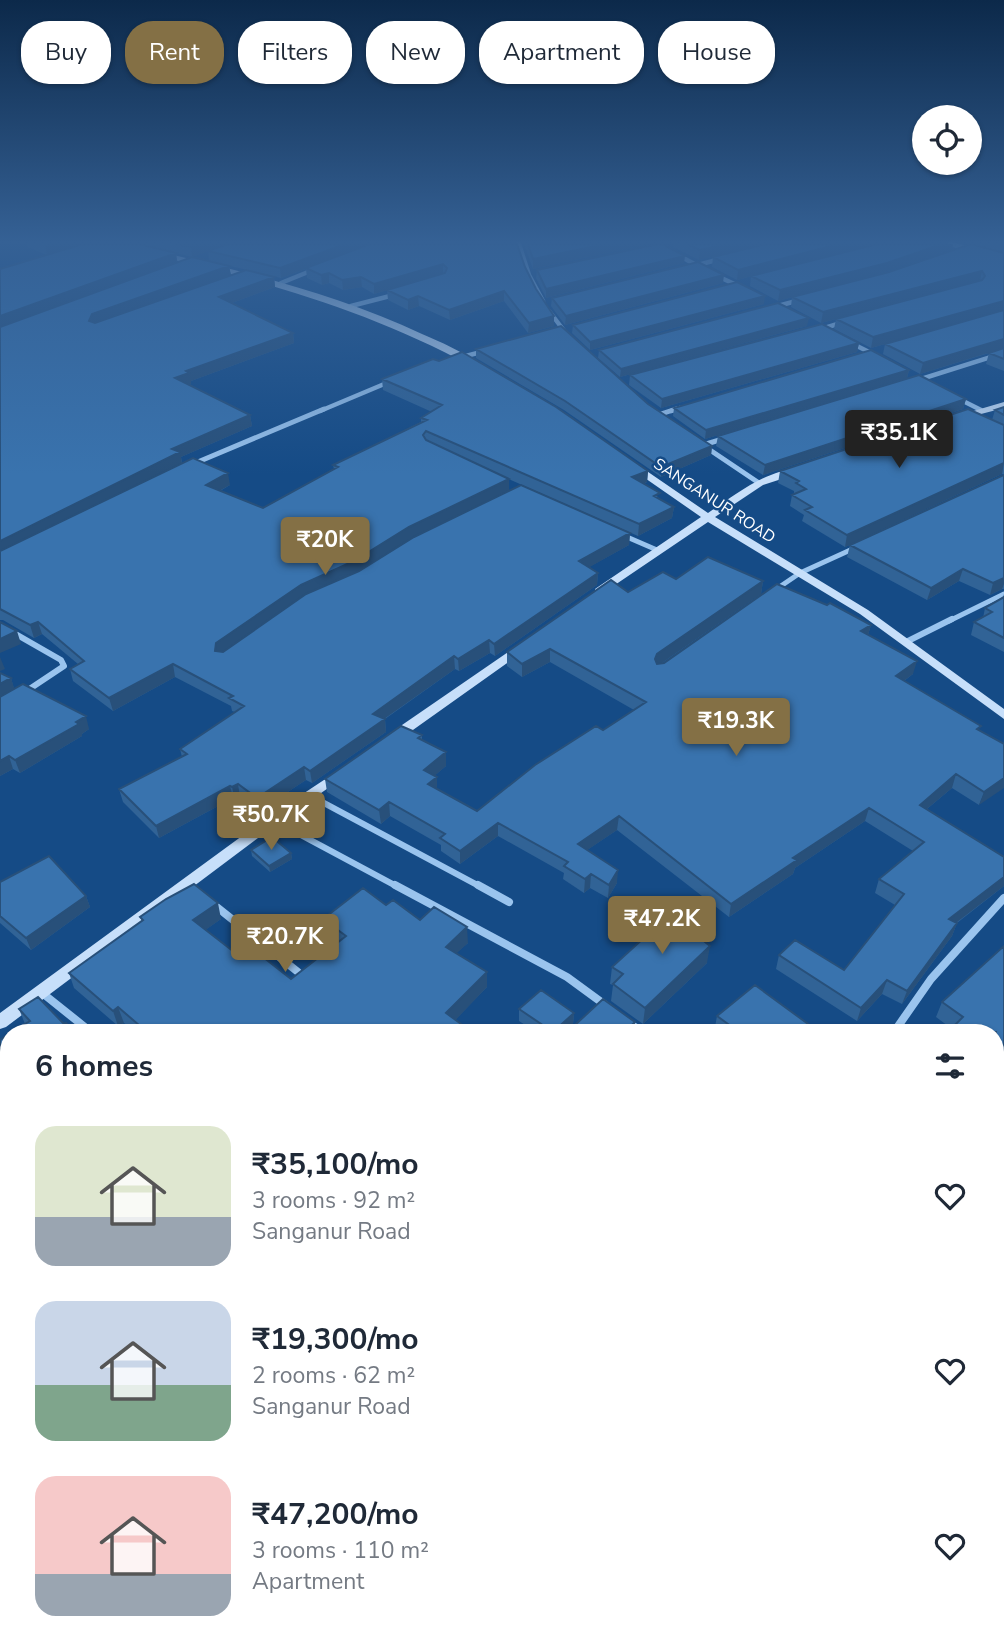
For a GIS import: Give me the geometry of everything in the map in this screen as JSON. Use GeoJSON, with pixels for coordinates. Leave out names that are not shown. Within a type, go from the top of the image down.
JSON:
{"type":"FeatureCollection","features":[{"type":"Feature","properties":{"kind":"main road"},"geometry":{"type":"LineString","coordinates":[[383,321],[484,370]]}},
{"type":"Feature","properties":{"kind":"main road"},"geometry":{"type":"LineString","coordinates":[[952,418],[1004,405]]}},
{"type":"Feature","properties":{"kind":"main road","name":"SANGANUR ROAD"},"geometry":{"type":"LineString","coordinates":[[628,461],[706,516],[864,612],[1004,715]]}},
{"type":"Feature","properties":{"kind":"main road"},"geometry":{"type":"LineString","coordinates":[[590,598],[706,516],[759,484],[810,466]]}},
{"type":"Feature","properties":{"kind":"main road"},"geometry":{"type":"LineString","coordinates":[[377,748],[534,638]]}},
{"type":"Feature","properties":{"kind":"main road"},"geometry":{"type":"LineString","coordinates":[[0,1022],[193,888],[272,820],[355,764]]}},
{"type":"Feature","properties":{"kind":"street"},"geometry":{"type":"LineString","coordinates":[[557,321],[573,339]]}},
{"type":"Feature","properties":{"kind":"street"},"geometry":{"type":"LineString","coordinates":[[808,332],[847,321]]}},
{"type":"Feature","properties":{"kind":"street"},"geometry":{"type":"LineString","coordinates":[[811,323],[831,334]]}},
{"type":"Feature","properties":{"kind":"street"},"geometry":{"type":"LineString","coordinates":[[550,332],[577,327]]}},
{"type":"Feature","properties":{"kind":"street"},"geometry":{"type":"LineString","coordinates":[[841,339],[884,360]]}},
{"type":"Feature","properties":{"kind":"street"},"geometry":{"type":"LineString","coordinates":[[859,357],[885,349]]}},
{"type":"Feature","properties":{"kind":"street"},"geometry":{"type":"LineString","coordinates":[[445,359],[487,350]]}},
{"type":"Feature","properties":{"kind":"street"},"geometry":{"type":"LineString","coordinates":[[908,383],[1004,353]]}},
{"type":"Feature","properties":{"kind":"street"},"geometry":{"type":"LineString","coordinates":[[908,372],[933,385]]}},
{"type":"Feature","properties":{"kind":"street"},"geometry":{"type":"LineString","coordinates":[[191,465],[394,380]]}},
{"type":"Feature","properties":{"kind":"street"},"geometry":{"type":"LineString","coordinates":[[945,391],[974,414]]}},
{"type":"Feature","properties":{"kind":"street"},"geometry":{"type":"LineString","coordinates":[[661,414],[687,406]]}},
{"type":"Feature","properties":{"kind":"street"},"geometry":{"type":"LineString","coordinates":[[653,412],[661,414],[671,422]]}},
{"type":"Feature","properties":{"kind":"street"},"geometry":{"type":"LineString","coordinates":[[692,438],[759,484]]}},
{"type":"Feature","properties":{"kind":"street"},"geometry":{"type":"LineString","coordinates":[[703,445],[729,438]]}},
{"type":"Feature","properties":{"kind":"street"},"geometry":{"type":"LineString","coordinates":[[607,528],[657,550]]}},
{"type":"Feature","properties":{"kind":"street"},"geometry":{"type":"LineString","coordinates":[[767,596],[800,573],[860,545]]}},
{"type":"Feature","properties":{"kind":"street"},"geometry":{"type":"LineString","coordinates":[[906,642],[1004,594]]}},
{"type":"Feature","properties":{"kind":"street"},"geometry":{"type":"LineString","coordinates":[[0,625],[61,660],[64,666],[23,693]]}},
{"type":"Feature","properties":{"kind":"street"},"geometry":{"type":"LineString","coordinates":[[309,794],[509,902]]}},
{"type":"Feature","properties":{"kind":"street"},"geometry":{"type":"LineString","coordinates":[[272,820],[567,977],[631,1024]]}},
{"type":"Feature","properties":{"kind":"street"},"geometry":{"type":"LineString","coordinates":[[900,1024],[931,979],[1004,898]]}},
{"type":"Feature","properties":{"kind":"street"},"geometry":{"type":"LineString","coordinates":[[208,900],[298,972]]}},
{"type":"Feature","properties":{"kind":"street"},"geometry":{"type":"LineString","coordinates":[[41,992],[82,1024]]}},
{"type":"Feature","properties":{"kind":"building"},"geometry":{"type":"Polygon","coordinates":[[[17,321],[95,323],[268,321],[293,333],[186,371],[189,373],[175,378],[250,415],[172,449],[180,452],[0,541],[0,327],[17,321]]]}},
{"type":"Feature","properties":{"kind":"building"},"geometry":{"type":"Polygon","coordinates":[[[589,321],[670,321],[590,342],[573,325],[589,321]]]}},
{"type":"Feature","properties":{"kind":"building"},"geometry":{"type":"Polygon","coordinates":[[[710,321],[798,321],[621,369],[599,350],[710,321]]]}},
{"type":"Feature","properties":{"kind":"building"},"geometry":{"type":"Polygon","coordinates":[[[840,321],[932,321],[873,337],[840,321]]]}},
{"type":"Feature","properties":{"kind":"building"},"geometry":{"type":"Polygon","coordinates":[[[966,321],[1004,321],[1004,339],[923,363],[885,344],[966,321]]]}},
{"type":"Feature","properties":{"kind":"building"},"geometry":{"type":"Polygon","coordinates":[[[822,324],[859,343],[662,399],[630,375],[822,324]]]}},
{"type":"Feature","properties":{"kind":"building"},"geometry":{"type":"Polygon","coordinates":[[[561,326],[648,404],[712,446],[661,467],[565,401],[476,349],[561,326]]]}},
{"type":"Feature","properties":{"kind":"building"},"geometry":{"type":"Polygon","coordinates":[[[1004,348],[1004,359],[989,353],[1004,348]]]}},
{"type":"Feature","properties":{"kind":"building"},"geometry":{"type":"Polygon","coordinates":[[[871,350],[909,370],[706,430],[674,408],[871,350]]]}},
{"type":"Feature","properties":{"kind":"building"},"geometry":{"type":"Polygon","coordinates":[[[462,352],[556,407],[648,471],[632,477],[660,493],[654,496],[674,507],[639,524],[426,431],[423,435],[426,440],[509,479],[409,527],[354,561],[301,585],[216,643],[215,651],[223,652],[306,594],[359,571],[414,537],[521,485],[630,533],[579,561],[598,573],[494,644],[489,640],[458,659],[454,656],[373,714],[385,719],[310,771],[304,767],[257,798],[238,784],[230,786],[156,826],[119,789],[187,754],[180,749],[244,706],[229,698],[233,696],[173,664],[109,698],[70,669],[84,661],[38,622],[30,625],[0,609],[0,551],[193,458],[228,473],[206,485],[263,508],[338,467],[333,465],[427,420],[421,418],[442,405],[382,379],[433,359],[439,361],[462,352]]]}},
{"type":"Feature","properties":{"kind":"building"},"geometry":{"type":"Polygon","coordinates":[[[919,375],[966,399],[765,465],[718,436],[919,375]]]}},
{"type":"Feature","properties":{"kind":"building"},"geometry":{"type":"Polygon","coordinates":[[[1004,407],[1004,415],[995,410],[1004,407]]]}},
{"type":"Feature","properties":{"kind":"building"},"geometry":{"type":"Polygon","coordinates":[[[968,409],[1004,425],[1004,463],[847,535],[805,510],[812,507],[792,495],[806,489],[796,483],[799,481],[780,471],[968,409]]]}},
{"type":"Feature","properties":{"kind":"building"},"geometry":{"type":"Polygon","coordinates":[[[1004,475],[1004,578],[993,583],[963,569],[931,588],[850,545],[1004,475]]]}},
{"type":"Feature","properties":{"kind":"building"},"geometry":{"type":"Polygon","coordinates":[[[708,557],[763,581],[657,654],[657,664],[664,663],[777,584],[827,605],[830,603],[871,625],[861,631],[917,661],[896,676],[981,726],[977,729],[1004,744],[1004,778],[984,792],[956,774],[920,805],[1004,857],[1004,877],[949,919],[957,923],[907,991],[887,980],[861,1008],[779,955],[795,940],[844,970],[904,894],[879,879],[924,842],[869,808],[793,858],[797,860],[731,904],[619,816],[578,844],[618,870],[609,885],[591,874],[585,879],[564,866],[568,862],[498,823],[460,851],[440,838],[445,834],[389,802],[379,810],[325,779],[401,726],[422,735],[418,738],[446,752],[424,770],[437,777],[428,784],[477,811],[535,765],[596,726],[603,730],[646,702],[550,649],[522,664],[507,652],[611,580],[628,592],[663,572],[676,579],[708,557]]]}},
{"type":"Feature","properties":{"kind":"building"},"geometry":{"type":"Polygon","coordinates":[[[1004,597],[1004,638],[974,622],[992,612],[985,608],[1004,597]]]}},
{"type":"Feature","properties":{"kind":"building"},"geometry":{"type":"Polygon","coordinates":[[[0,622],[17,631],[0,639],[0,622]]]}},
{"type":"Feature","properties":{"kind":"building"},"geometry":{"type":"Polygon","coordinates":[[[0,673],[11,678],[0,684],[0,673]]]}},
{"type":"Feature","properties":{"kind":"building"},"geometry":{"type":"Polygon","coordinates":[[[23,684],[86,716],[76,722],[79,724],[15,760],[9,756],[0,761],[0,697],[23,684]]]}},
{"type":"Feature","properties":{"kind":"building"},"geometry":{"type":"Polygon","coordinates":[[[272,837],[291,853],[269,866],[251,850],[272,837]]]}},
{"type":"Feature","properties":{"kind":"building"},"geometry":{"type":"Polygon","coordinates":[[[49,856],[86,896],[26,938],[0,916],[0,882],[49,856]]]}},
{"type":"Feature","properties":{"kind":"building"},"geometry":{"type":"Polygon","coordinates":[[[194,884],[218,903],[193,920],[238,955],[249,946],[291,979],[346,936],[323,919],[363,888],[386,905],[393,900],[420,920],[434,907],[467,927],[446,947],[487,972],[446,1013],[461,1024],[138,1024],[118,1007],[113,1011],[69,973],[143,920],[140,917],[194,884]]]}},
{"type":"Feature","properties":{"kind":"building"},"geometry":{"type":"Polygon","coordinates":[[[680,905],[709,923],[699,937],[710,946],[645,1008],[613,984],[623,974],[612,967],[680,905]]]}},
{"type":"Feature","properties":{"kind":"building"},"geometry":{"type":"Polygon","coordinates":[[[1004,946],[1004,1024],[956,1024],[963,1017],[942,1002],[1004,946]]]}},
{"type":"Feature","properties":{"kind":"building"},"geometry":{"type":"Polygon","coordinates":[[[755,985],[808,1024],[728,1024],[717,1016],[755,985]]]}},
{"type":"Feature","properties":{"kind":"building"},"geometry":{"type":"Polygon","coordinates":[[[541,990],[574,1013],[562,1024],[541,1024],[519,1009],[541,990]]]}},
{"type":"Feature","properties":{"kind":"building"},"geometry":{"type":"Polygon","coordinates":[[[38,997],[64,1024],[25,1024],[30,1021],[19,1009],[38,997]]]}},
{"type":"Feature","properties":{"kind":"building"},"geometry":{"type":"Polygon","coordinates":[[[603,999],[635,1022],[633,1024],[576,1024],[603,999]]]}}]}
